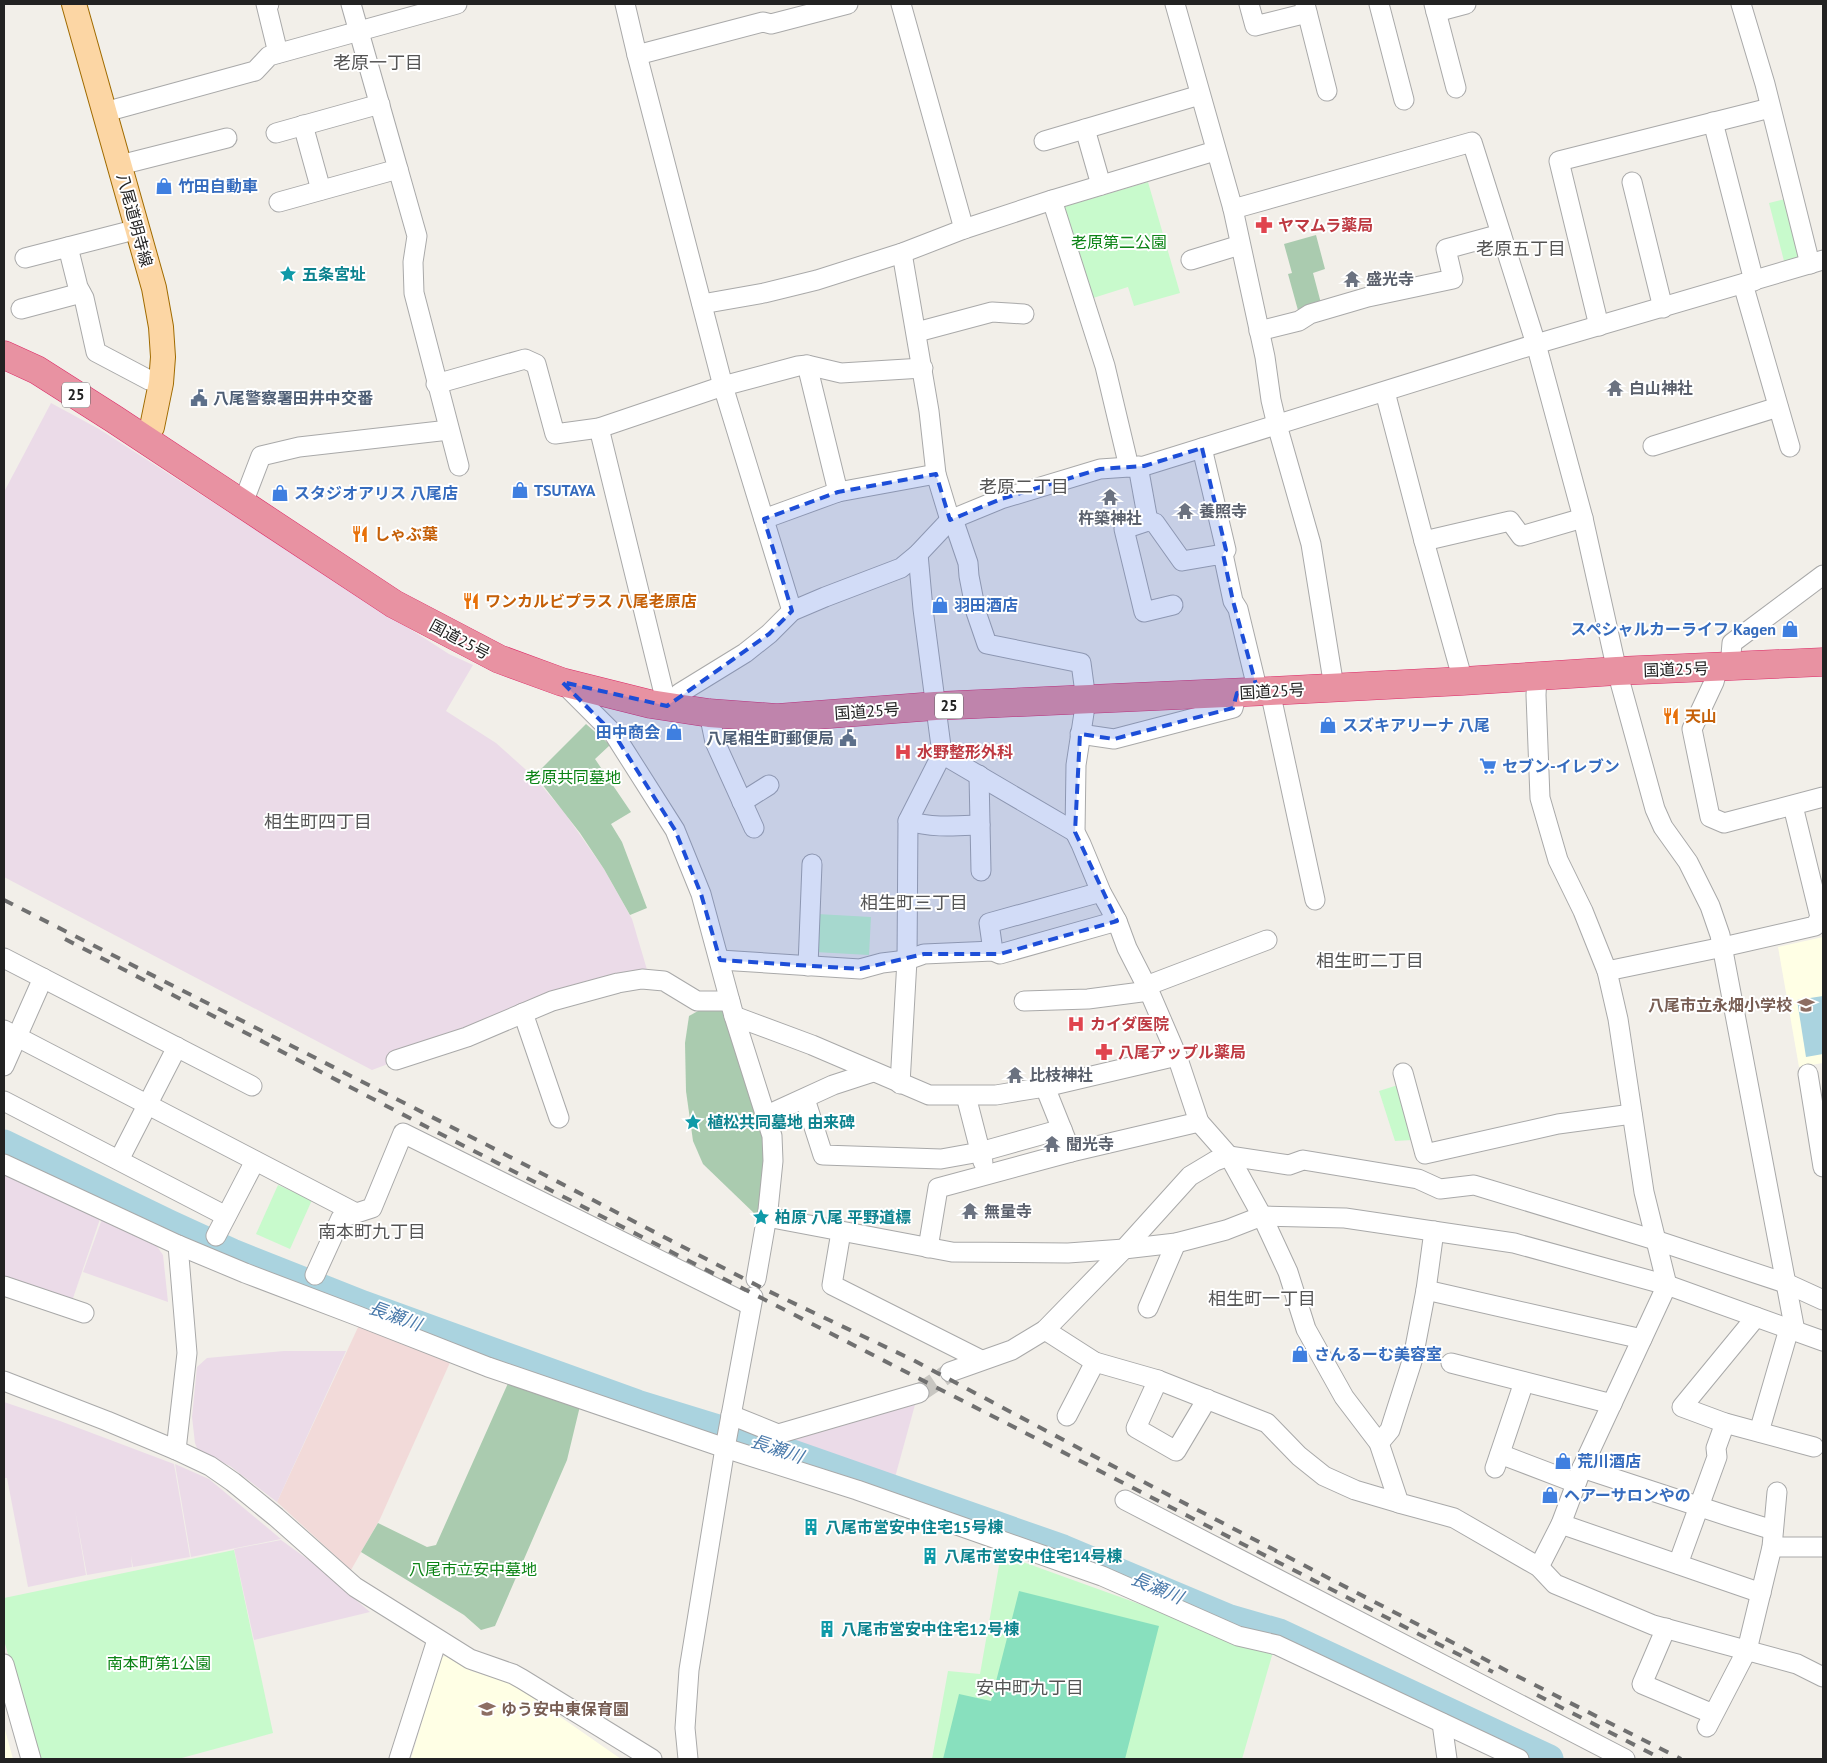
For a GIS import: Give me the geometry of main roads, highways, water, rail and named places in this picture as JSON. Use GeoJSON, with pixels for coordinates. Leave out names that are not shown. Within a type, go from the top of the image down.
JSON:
{"type":"FeatureCollection","features":[{"type":"Feature","properties":{"kind":"highway","name":"国道25号"},"geometry":{"type":"LineString","coordinates":[[4,355],[37,370],[394,604],[499,659],[562,682],[650,704],[709,713],[777,718],[935,706],[1463,682],[1617,671],[1823,662]]}},
{"type":"Feature","properties":{"kind":"main road","name":"八尾道明寺線"},"geometry":{"type":"LineString","coordinates":[[74,4],[154,288],[161,326],[163,357],[160,383],[152,427],[145,439]]}},
{"type":"Feature","properties":{"kind":"water"},"geometry":{"type":"Polygon","coordinates":[[[1823,996],[1823,1054],[1806,1057],[1797,1000],[1823,996]]]}},
{"type":"Feature","properties":{"kind":"waterway","name":"長瀬川"},"geometry":{"type":"LineString","coordinates":[[4,1144],[232,1253],[363,1305],[637,1404],[738,1435],[1063,1549],[1230,1619],[1279,1633],[1549,1759]]}},
{"type":"Feature","properties":{"kind":"tunnel"},"geometry":{"type":"LineString","coordinates":[[919,1393],[950,1372]]}},
{"type":"Feature","properties":{"kind":"railway"},"geometry":{"type":"LineString","coordinates":[[4,900],[489,1146],[764,1289],[913,1360],[1517,1676],[1681,1759]]}},
{"type":"Feature","properties":{"kind":"railway"},"geometry":{"type":"LineString","coordinates":[[65,939],[427,1127],[1493,1672]]}},
{"type":"Feature","properties":{"kind":"railway"},"geometry":{"type":"LineString","coordinates":[[1537,1695],[1662,1759]]}},
{"type":"Feature","properties":{"kind":"place","name":"竹田自動車"},"geometry":{"type":"Point","coordinates":[164,186]}},
{"type":"Feature","properties":{"kind":"place","name":"ヤマムラ薬局"},"geometry":{"type":"Point","coordinates":[1264,225]}},
{"type":"Feature","properties":{"kind":"place","name":"五条宮址"},"geometry":{"type":"Point","coordinates":[288,274]}},
{"type":"Feature","properties":{"kind":"place","name":"盛光寺"},"geometry":{"type":"Point","coordinates":[1352,279]}},
{"type":"Feature","properties":{"kind":"place","name":"白山神社"},"geometry":{"type":"Point","coordinates":[1615,388]}},
{"type":"Feature","properties":{"kind":"place","name":"八尾警察署田井中交番"},"geometry":{"type":"Point","coordinates":[199,398]}},
{"type":"Feature","properties":{"kind":"place","name":"TSUTAYA"},"geometry":{"type":"Point","coordinates":[520,490]}},
{"type":"Feature","properties":{"kind":"place","name":"スタジオアリス 八尾店"},"geometry":{"type":"Point","coordinates":[280,493]}},
{"type":"Feature","properties":{"kind":"place","name":"杵築神社"},"geometry":{"type":"Point","coordinates":[1110,497]}},
{"type":"Feature","properties":{"kind":"place","name":"養照寺"},"geometry":{"type":"Point","coordinates":[1185,511]}},
{"type":"Feature","properties":{"kind":"place","name":"しゃぶ葉"},"geometry":{"type":"Point","coordinates":[360,534]}},
{"type":"Feature","properties":{"kind":"place","name":"ワンカルビプラス 八尾老原店"},"geometry":{"type":"Point","coordinates":[471,601]}},
{"type":"Feature","properties":{"kind":"place","name":"羽田酒店"},"geometry":{"type":"Point","coordinates":[940,605]}},
{"type":"Feature","properties":{"kind":"place","name":"スペシャルカーライフ Kagen"},"geometry":{"type":"Point","coordinates":[1790,629]}},
{"type":"Feature","properties":{"kind":"place","name":"天山"},"geometry":{"type":"Point","coordinates":[1671,716]}},
{"type":"Feature","properties":{"kind":"place","name":"スズキアリーナ 八尾"},"geometry":{"type":"Point","coordinates":[1328,725]}},
{"type":"Feature","properties":{"kind":"place","name":"田中商会"},"geometry":{"type":"Point","coordinates":[674,732]}},
{"type":"Feature","properties":{"kind":"place","name":"八尾相生町郵便局"},"geometry":{"type":"Point","coordinates":[848,738]}},
{"type":"Feature","properties":{"kind":"place","name":"水野整形外科"},"geometry":{"type":"Point","coordinates":[903,752]}},
{"type":"Feature","properties":{"kind":"place","name":"セブン-イレブン"},"geometry":{"type":"Point","coordinates":[1488,766]}},
{"type":"Feature","properties":{"kind":"place","name":"八尾市立永畑小学校"},"geometry":{"type":"Point","coordinates":[1806,1005]}},
{"type":"Feature","properties":{"kind":"place","name":"カイダ医院"},"geometry":{"type":"Point","coordinates":[1076,1024]}},
{"type":"Feature","properties":{"kind":"place","name":"八尾アップル薬局"},"geometry":{"type":"Point","coordinates":[1104,1052]}},
{"type":"Feature","properties":{"kind":"place","name":"比枝神社"},"geometry":{"type":"Point","coordinates":[1015,1075]}},
{"type":"Feature","properties":{"kind":"place","name":"植松共同墓地 由来碑"},"geometry":{"type":"Point","coordinates":[693,1122]}},
{"type":"Feature","properties":{"kind":"place","name":"聞光寺"},"geometry":{"type":"Point","coordinates":[1052,1144]}},
{"type":"Feature","properties":{"kind":"place","name":"無量寺"},"geometry":{"type":"Point","coordinates":[970,1211]}},
{"type":"Feature","properties":{"kind":"place","name":"柏原 八尾 平野道標"},"geometry":{"type":"Point","coordinates":[761,1217]}},
{"type":"Feature","properties":{"kind":"place","name":"さんるーむ美容室"},"geometry":{"type":"Point","coordinates":[1300,1354]}},
{"type":"Feature","properties":{"kind":"place","name":"荒川酒店"},"geometry":{"type":"Point","coordinates":[1563,1461]}},
{"type":"Feature","properties":{"kind":"place","name":"ヘアーサロンやの"},"geometry":{"type":"Point","coordinates":[1550,1495]}},
{"type":"Feature","properties":{"kind":"place","name":"八尾市営安中住宅15号棟"},"geometry":{"type":"Point","coordinates":[811,1527]}},
{"type":"Feature","properties":{"kind":"place","name":"八尾市営安中住宅14号棟"},"geometry":{"type":"Point","coordinates":[930,1556]}},
{"type":"Feature","properties":{"kind":"place","name":"八尾市営安中住宅12号棟"},"geometry":{"type":"Point","coordinates":[827,1629]}},
{"type":"Feature","properties":{"kind":"place","name":"ゆう安中東保育園"},"geometry":{"type":"Point","coordinates":[487,1709]}},
{"type":"Feature","properties":{"kind":"district","name":"老原一丁目"},"geometry":{"type":"Point","coordinates":[378,63]}},
{"type":"Feature","properties":{"kind":"district","name":"老原五丁目"},"geometry":{"type":"Point","coordinates":[1521,249]}},
{"type":"Feature","properties":{"kind":"district","name":"老原二丁目"},"geometry":{"type":"Point","coordinates":[1024,487]}},
{"type":"Feature","properties":{"kind":"district","name":"相生町四丁目"},"geometry":{"type":"Point","coordinates":[318,822]}},
{"type":"Feature","properties":{"kind":"district","name":"相生町三丁目"},"geometry":{"type":"Point","coordinates":[914,903]}},
{"type":"Feature","properties":{"kind":"district","name":"相生町二丁目"},"geometry":{"type":"Point","coordinates":[1370,961]}},
{"type":"Feature","properties":{"kind":"district","name":"南本町九丁目"},"geometry":{"type":"Point","coordinates":[372,1232]}},
{"type":"Feature","properties":{"kind":"district","name":"相生町一丁目"},"geometry":{"type":"Point","coordinates":[1262,1299]}},
{"type":"Feature","properties":{"kind":"district","name":"安中町九丁目"},"geometry":{"type":"Point","coordinates":[1030,1688]}},
{"type":"Feature","properties":{"kind":"park label","name":"老原第二公園"},"geometry":{"type":"Point","coordinates":[1119,242]}},
{"type":"Feature","properties":{"kind":"park label","name":"老原共同墓地"},"geometry":{"type":"Point","coordinates":[573,777]}},
{"type":"Feature","properties":{"kind":"park label","name":"八尾市立安中墓地"},"geometry":{"type":"Point","coordinates":[473,1569]}},
{"type":"Feature","properties":{"kind":"park label","name":"南本町第1公園"},"geometry":{"type":"Point","coordinates":[159,1663]}}]}
